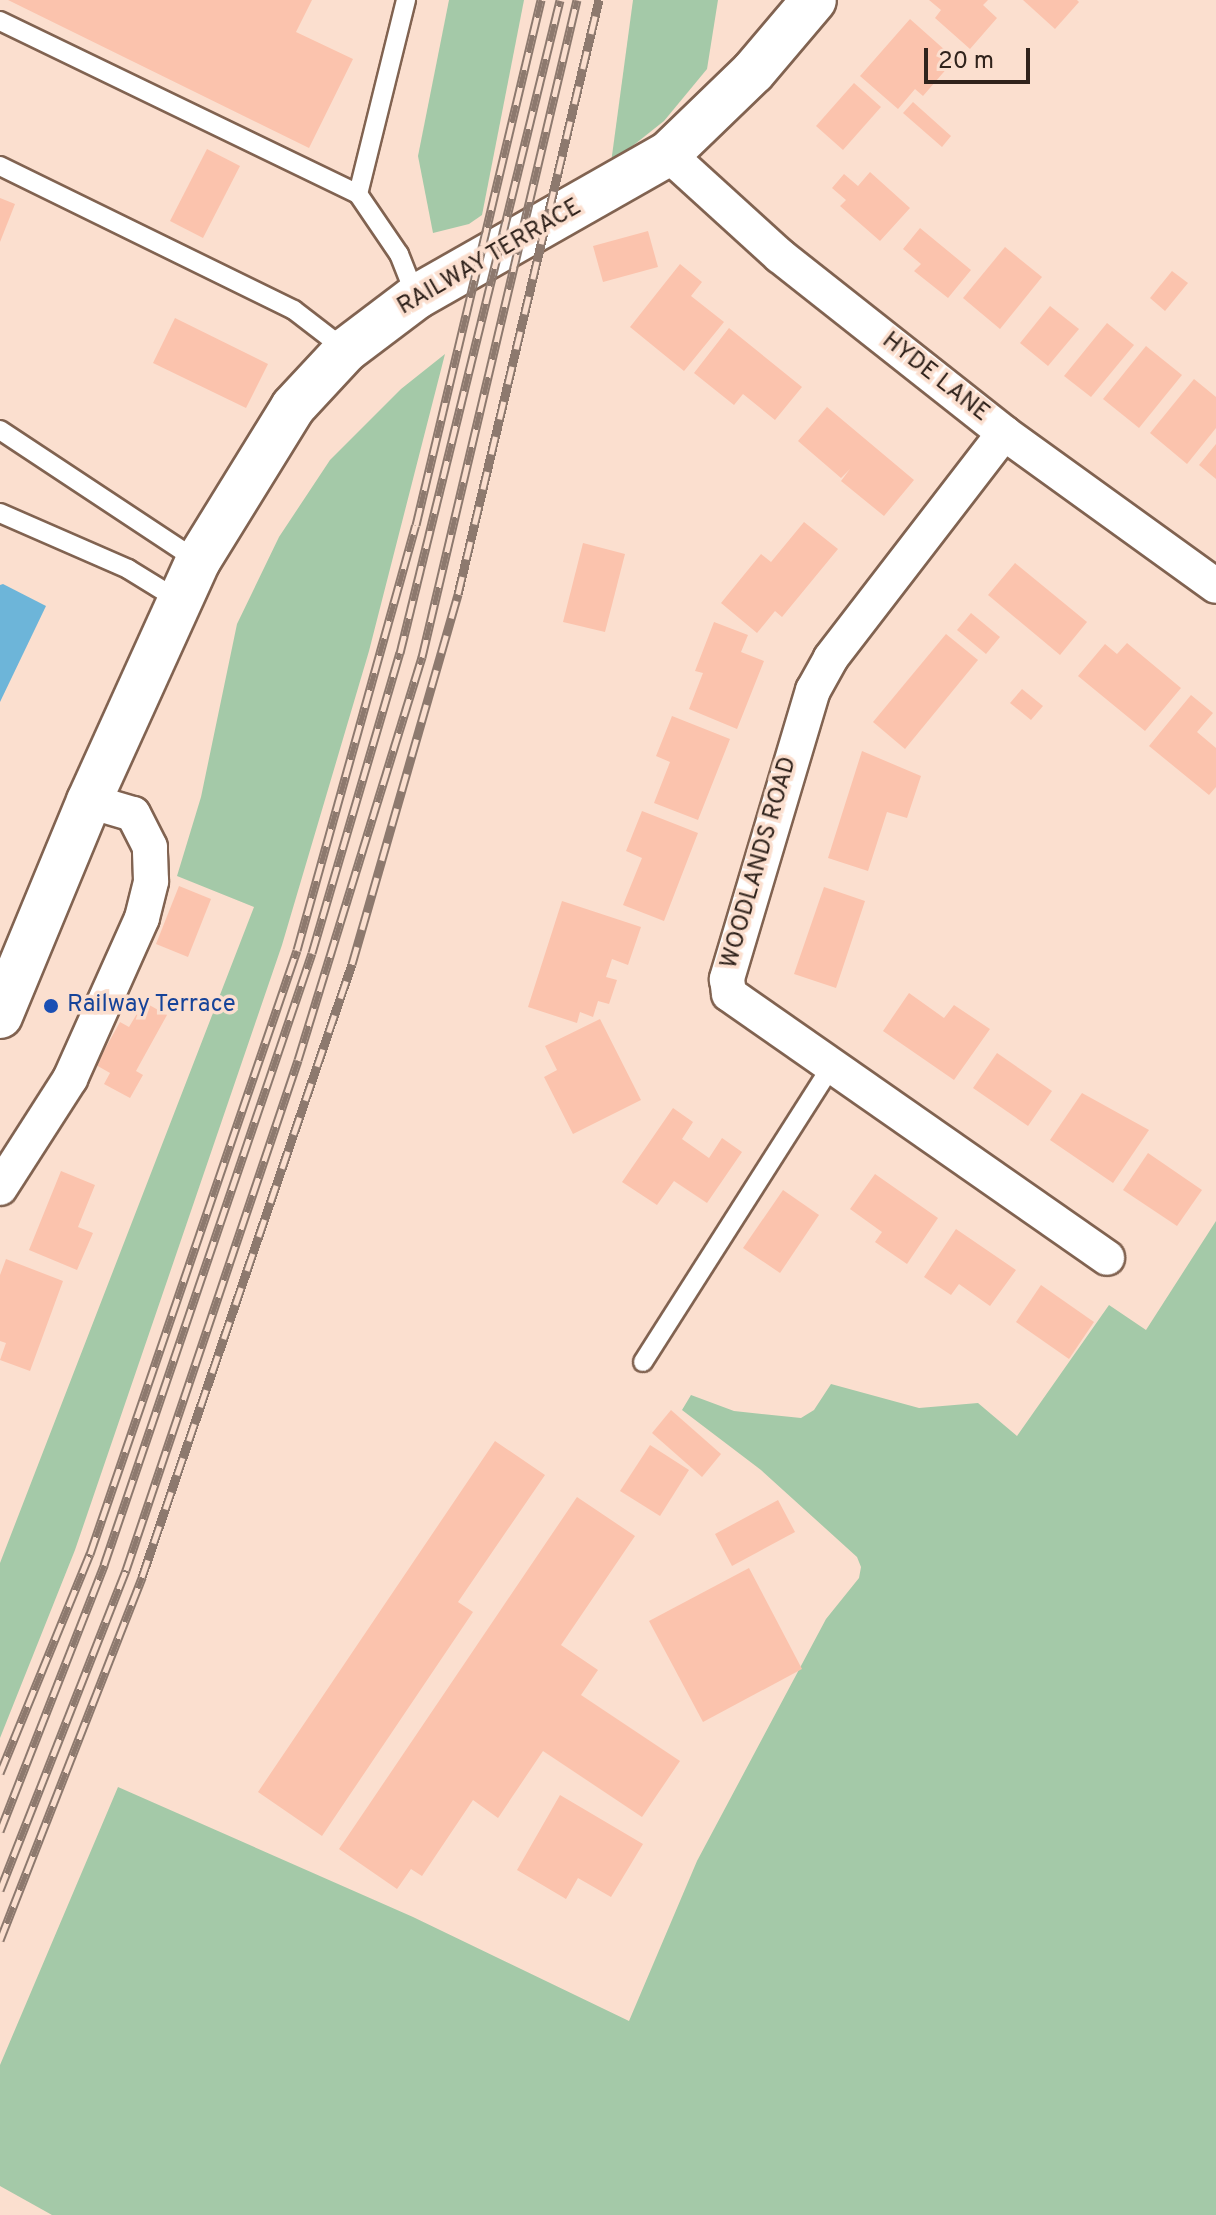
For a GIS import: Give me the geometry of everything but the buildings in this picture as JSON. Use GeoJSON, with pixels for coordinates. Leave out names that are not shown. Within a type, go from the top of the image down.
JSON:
{"type":"FeatureCollection","features":[{"type":"Feature","properties":{"kind":"street","name":"RAILWAY TERRACE"},"geometry":{"type":"LineString","coordinates":[[0,1016],[89,801],[198,561],[293,407],[346,350],[416,297],[668,154],[753,72],[814,0]]}},
{"type":"Feature","properties":{"kind":"street","name":"HYDE LANE"},"geometry":{"type":"LineString","coordinates":[[668,154],[780,256],[1004,433],[1216,586]]}},
{"type":"Feature","properties":{"kind":"street","name":"WOODLANDS ROAD"},"geometry":{"type":"LineString","coordinates":[[1004,433],[831,658],[813,690],[727,979],[729,994],[738,1005],[1107,1258]]}},
{"type":"Feature","properties":{"kind":"street"},"geometry":{"type":"LineString","coordinates":[[0,1188],[70,1079],[142,918],[151,881],[150,847],[133,814],[89,801]]}},
{"type":"Feature","properties":{"kind":"lane"},"geometry":{"type":"LineString","coordinates":[[358,194],[406,0]]}},
{"type":"Feature","properties":{"kind":"lane"},"geometry":{"type":"LineString","coordinates":[[0,21],[358,194],[399,254],[416,297]]}},
{"type":"Feature","properties":{"kind":"lane"},"geometry":{"type":"LineString","coordinates":[[0,166],[294,310],[346,350]]}},
{"type":"Feature","properties":{"kind":"lane"},"geometry":{"type":"LineString","coordinates":[[0,430],[198,561]]}},
{"type":"Feature","properties":{"kind":"lane"},"geometry":{"type":"LineString","coordinates":[[0,513],[128,569],[180,601]]}},
{"type":"Feature","properties":{"kind":"lane"},"geometry":{"type":"LineString","coordinates":[[643,1362],[830,1068]]}},
{"type":"Feature","properties":{"kind":"green space"},"geometry":{"type":"Polygon","coordinates":[[[449,0],[524,0],[482,215],[469,224],[433,233],[418,156],[449,0]]]}},
{"type":"Feature","properties":{"kind":"green space"},"geometry":{"type":"Polygon","coordinates":[[[633,0],[718,0],[707,69],[664,121],[611,163],[633,0]]]}},
{"type":"Feature","properties":{"kind":"green space"},"geometry":{"type":"Polygon","coordinates":[[[445,354],[369,651],[282,945],[75,1550],[0,1738],[0,1563],[254,907],[177,876],[201,797],[237,624],[279,537],[330,460],[401,389],[445,354]]]}},
{"type":"Feature","properties":{"kind":"green space"},"geometry":{"type":"Polygon","coordinates":[[[1216,1221],[1216,2215],[52,2215],[0,2186],[0,2065],[118,1787],[413,1917],[629,2021],[697,1861],[826,1619],[859,1578],[861,1567],[857,1557],[761,1470],[682,1410],[691,1395],[734,1411],[801,1418],[814,1410],[831,1384],[919,1408],[978,1403],[1017,1436],[1109,1305],[1146,1330],[1216,1221]]]}},
{"type":"Feature","properties":{"kind":"water"},"geometry":{"type":"Polygon","coordinates":[[[0,585],[46,606],[0,702],[0,585]]]}},
{"type":"Feature","properties":{"kind":"railway"},"geometry":{"type":"LineString","coordinates":[[0,1773],[90,1554],[297,950],[416,525],[541,0]]}},
{"type":"Feature","properties":{"kind":"railway"},"geometry":{"type":"LineString","coordinates":[[0,1831],[104,1565],[312,953],[400,653],[560,0]]}},
{"type":"Feature","properties":{"kind":"railway"},"geometry":{"type":"LineString","coordinates":[[0,1890],[126,1570],[298,1060],[422,657],[577,0]]}},
{"type":"Feature","properties":{"kind":"railway"},"geometry":{"type":"LineString","coordinates":[[0,1940],[142,1577],[352,964],[458,594],[599,0]]}},
{"type":"Feature","properties":{"kind":"place","name":"Railway Terrace"},"geometry":{"type":"Point","coordinates":[51,1006]}}]}
